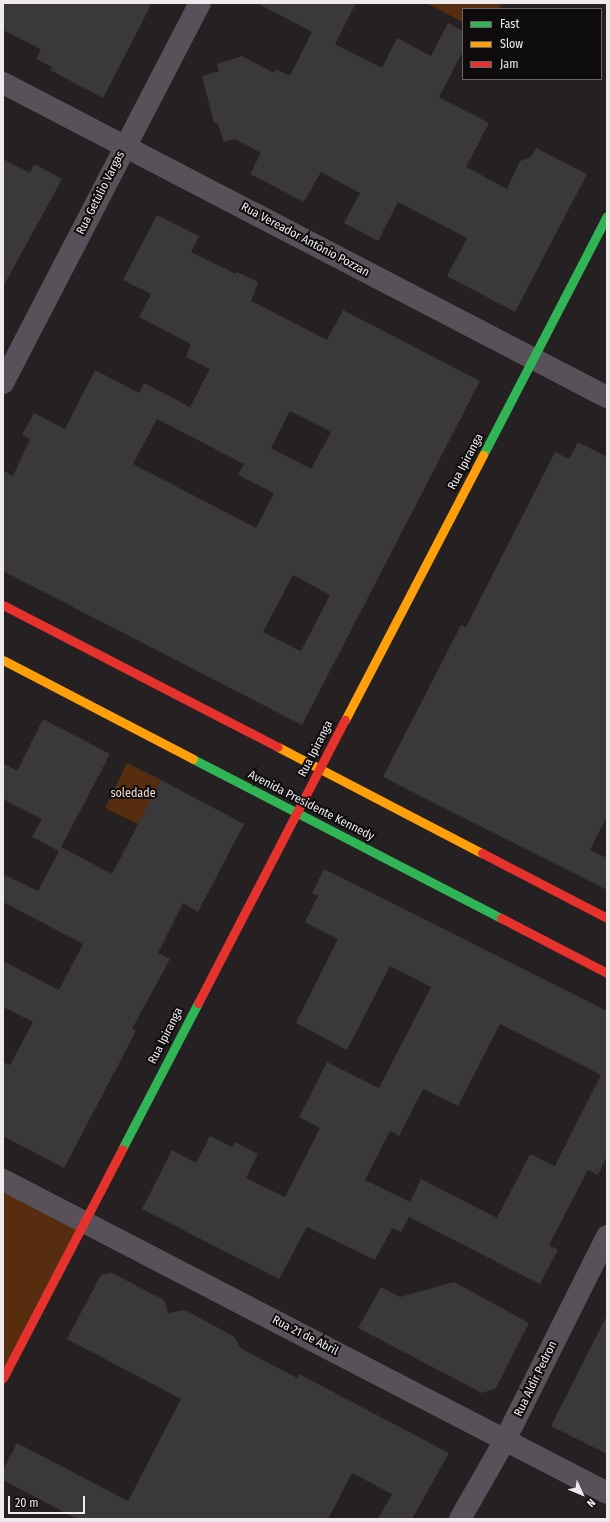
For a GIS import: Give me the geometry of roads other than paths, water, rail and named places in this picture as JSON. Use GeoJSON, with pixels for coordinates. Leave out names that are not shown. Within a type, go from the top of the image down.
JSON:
{"type":"FeatureCollection","features":[{"type":"Feature","properties":{"kind":"main road","name":"Rua Ipiranga"},"geometry":{"type":"LineString","coordinates":[[3,1378],[607,216]]}},
{"type":"Feature","properties":{"kind":"main road"},"geometry":{"type":"LineString","coordinates":[[3,604],[607,918]]}},
{"type":"Feature","properties":{"kind":"main road","name":"Avenida Presidente Kennedy"},"geometry":{"type":"LineString","coordinates":[[3,660],[607,973]]}},
{"type":"Feature","properties":{"kind":"street","name":"Rua Getúlio Vargas"},"geometry":{"type":"LineString","coordinates":[[3,383],[200,3]]}},
{"type":"Feature","properties":{"kind":"street","name":"Rua Vereador Antônio Pozzan"},"geometry":{"type":"LineString","coordinates":[[3,83],[607,397]]}},
{"type":"Feature","properties":{"kind":"street","name":"Rua 21 de Abril"},"geometry":{"type":"LineString","coordinates":[[3,1180],[607,1492]]}},
{"type":"Feature","properties":{"kind":"street","name":"Rua Aldir Pedron"},"geometry":{"type":"LineString","coordinates":[[460,1519],[506,1440],[607,1236]]}},
{"type":"Feature","properties":{"kind":"park label","name":"soledade"},"geometry":{"type":"Point","coordinates":[133,794]}}]}
